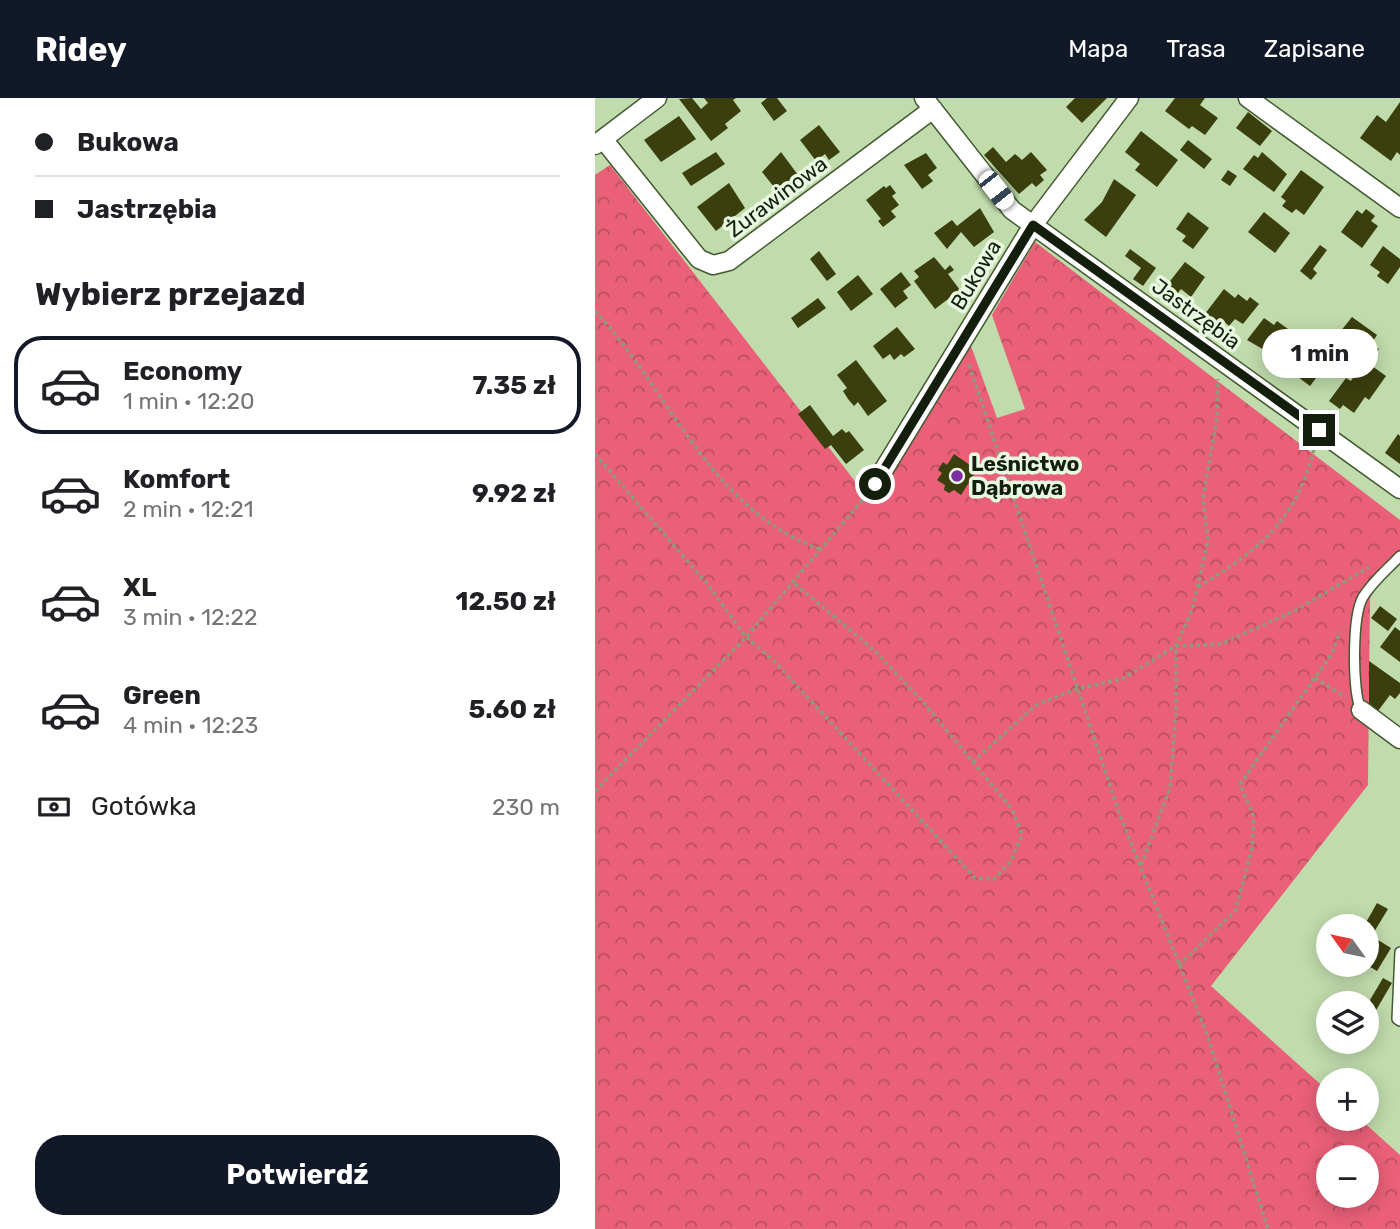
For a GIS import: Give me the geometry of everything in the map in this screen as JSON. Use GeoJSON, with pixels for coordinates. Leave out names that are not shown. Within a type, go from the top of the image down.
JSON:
{"type":"FeatureCollection","features":[{"type":"Feature","properties":{"kind":"street"},"geometry":{"type":"LineString","coordinates":[[599,142],[657,98]]}},
{"type":"Feature","properties":{"kind":"street","name":"Bukowa"},"geometry":{"type":"LineString","coordinates":[[875,484],[1033,225],[1129,98]]}},
{"type":"Feature","properties":{"kind":"street"},"geometry":{"type":"LineString","coordinates":[[1248,98],[1400,208]]}},
{"type":"Feature","properties":{"kind":"street","name":"Żurawinowa"},"geometry":{"type":"LineString","coordinates":[[599,142],[699,259],[713,265],[729,261],[928,104]]}},
{"type":"Feature","properties":{"kind":"street","name":"Jastrzębia"},"geometry":{"type":"LineString","coordinates":[[928,104],[1012,210],[1400,489]]}},
{"type":"Feature","properties":{"kind":"street"},"geometry":{"type":"LineString","coordinates":[[1359,706],[1400,739]]}},
{"type":"Feature","properties":{"kind":"lane"},"geometry":{"type":"LineString","coordinates":[[1359,706],[1355,696],[1358,615],[1362,599],[1400,556]]}},
{"type":"Feature","properties":{"kind":"lane"},"geometry":{"type":"LineString","coordinates":[[1400,952],[1397,1019],[1400,1021]]}},
{"type":"Feature","properties":{"kind":"path"},"geometry":{"type":"LineString","coordinates":[[595,311],[649,382],[689,442],[719,477],[741,500],[793,540],[822,550]]}},
{"type":"Feature","properties":{"kind":"path"},"geometry":{"type":"LineString","coordinates":[[962,342],[1076,689],[1140,867],[1207,1034],[1268,1229]]}},
{"type":"Feature","properties":{"kind":"path"},"geometry":{"type":"LineString","coordinates":[[1140,867],[1170,788],[1176,710],[1176,646],[1192,610],[1208,541],[1203,498],[1217,418],[1219,359]]}},
{"type":"Feature","properties":{"kind":"path"},"geometry":{"type":"LineString","coordinates":[[1198,586],[1235,564],[1281,524],[1306,480],[1319,430]]}},
{"type":"Feature","properties":{"kind":"path"},"geometry":{"type":"LineString","coordinates":[[595,454],[708,585],[746,637],[774,661],[975,878],[994,879],[1011,861],[1022,835],[1012,809],[875,651],[794,583]]}},
{"type":"Feature","properties":{"kind":"path"},"geometry":{"type":"LineString","coordinates":[[595,791],[746,637],[875,484]]}},
{"type":"Feature","properties":{"kind":"path"},"geometry":{"type":"LineString","coordinates":[[973,762],[1036,705],[1076,689],[1122,679],[1176,646],[1221,644],[1296,610],[1378,563]]}},
{"type":"Feature","properties":{"kind":"path"},"geometry":{"type":"LineString","coordinates":[[1179,965],[1236,910],[1252,848],[1254,817],[1240,784],[1331,656],[1343,626]]}},
{"type":"Feature","properties":{"kind":"path"},"geometry":{"type":"LineString","coordinates":[[1315,678],[1333,692],[1359,706]]}},
{"type":"Feature","properties":{"kind":"green space"},"geometry":{"type":"Polygon","coordinates":[[[610,165],[868,498],[967,335],[997,418],[1025,409],[992,315],[1035,242],[1400,520],[1400,551],[1370,598],[1368,785],[1211,986],[1316,1080],[1316,1131],[1373,1131],[1400,1155],[1400,1229],[595,1229],[595,175],[610,165]]]}},
{"type":"Feature","properties":{"kind":"building"},"geometry":{"type":"Polygon","coordinates":[[[692,98],[701,109],[708,103],[704,98],[736,98],[733,100],[741,111],[725,124],[728,128],[711,141],[679,99],[692,98]]]}},
{"type":"Feature","properties":{"kind":"building"},"geometry":{"type":"Polygon","coordinates":[[[767,98],[777,98],[787,111],[774,121],[761,103],[767,98]]]}},
{"type":"Feature","properties":{"kind":"building"},"geometry":{"type":"Polygon","coordinates":[[[1075,98],[1107,98],[1082,123],[1066,107],[1075,98]]]}},
{"type":"Feature","properties":{"kind":"building"},"geometry":{"type":"Polygon","coordinates":[[[1175,98],[1205,98],[1200,105],[1218,118],[1205,135],[1192,126],[1189,129],[1165,111],[1175,98]]]}},
{"type":"Feature","properties":{"kind":"building"},"geometry":{"type":"Polygon","coordinates":[[[1400,102],[1400,155],[1397,152],[1391,161],[1360,138],[1377,115],[1386,122],[1400,102]]]}},
{"type":"Feature","properties":{"kind":"building"},"geometry":{"type":"Polygon","coordinates":[[[1248,112],[1272,131],[1260,146],[1236,128],[1248,112]]]}},
{"type":"Feature","properties":{"kind":"building"},"geometry":{"type":"Polygon","coordinates":[[[679,116],[696,139],[661,162],[644,140],[679,116]]]}},
{"type":"Feature","properties":{"kind":"building"},"geometry":{"type":"Polygon","coordinates":[[[819,125],[840,152],[829,160],[825,154],[816,161],[800,140],[819,125]]]}},
{"type":"Feature","properties":{"kind":"building"},"geometry":{"type":"Polygon","coordinates":[[[1141,131],[1178,160],[1157,187],[1135,170],[1140,164],[1125,152],[1141,131]]]}},
{"type":"Feature","properties":{"kind":"building"},"geometry":{"type":"Polygon","coordinates":[[[1188,140],[1212,159],[1204,169],[1180,150],[1188,140]]]}},
{"type":"Feature","properties":{"kind":"building"},"geometry":{"type":"Polygon","coordinates":[[[993,147],[1006,162],[1015,154],[1022,160],[1031,152],[1047,170],[1040,175],[1044,180],[1036,187],[1032,183],[1019,194],[984,155],[993,147]]]}},
{"type":"Feature","properties":{"kind":"building"},"geometry":{"type":"Polygon","coordinates":[[[716,152],[725,164],[691,186],[682,173],[716,152]]]}},
{"type":"Feature","properties":{"kind":"building"},"geometry":{"type":"Polygon","coordinates":[[[781,152],[798,175],[778,192],[762,172],[781,152]]]}},
{"type":"Feature","properties":{"kind":"building"},"geometry":{"type":"Polygon","coordinates":[[[1262,152],[1287,174],[1274,192],[1243,169],[1254,155],[1258,158],[1262,152]]]}},
{"type":"Feature","properties":{"kind":"building"},"geometry":{"type":"Polygon","coordinates":[[[926,153],[937,168],[928,175],[933,181],[922,189],[904,165],[926,153]]]}},
{"type":"Feature","properties":{"kind":"building"},"geometry":{"type":"Polygon","coordinates":[[[1228,170],[1237,176],[1230,186],[1221,180],[1228,170]]]}},
{"type":"Feature","properties":{"kind":"building"},"geometry":{"type":"Polygon","coordinates":[[[1301,170],[1324,187],[1304,215],[1296,209],[1292,213],[1282,206],[1286,201],[1281,197],[1301,170]]]}},
{"type":"Feature","properties":{"kind":"building"},"geometry":{"type":"Polygon","coordinates":[[[1114,179],[1136,195],[1106,237],[1084,220],[1102,202],[1114,179]]]}},
{"type":"Feature","properties":{"kind":"building"},"geometry":{"type":"Polygon","coordinates":[[[729,183],[745,208],[716,231],[697,207],[729,183]]]}},
{"type":"Feature","properties":{"kind":"building"},"geometry":{"type":"Polygon","coordinates":[[[890,185],[896,193],[892,196],[899,205],[891,211],[896,217],[883,227],[878,221],[881,219],[866,200],[884,186],[886,188],[890,185]]]}},
{"type":"Feature","properties":{"kind":"building"},"geometry":{"type":"Polygon","coordinates":[[[980,208],[994,232],[974,247],[961,232],[947,249],[934,233],[952,220],[957,226],[980,208]]]}},
{"type":"Feature","properties":{"kind":"building"},"geometry":{"type":"Polygon","coordinates":[[[1366,209],[1375,216],[1371,221],[1378,226],[1362,248],[1341,232],[1357,210],[1362,214],[1366,209]]]}},
{"type":"Feature","properties":{"kind":"building"},"geometry":{"type":"Polygon","coordinates":[[[1188,212],[1209,228],[1193,249],[1182,241],[1186,236],[1176,229],[1188,212]]]}},
{"type":"Feature","properties":{"kind":"building"},"geometry":{"type":"Polygon","coordinates":[[[1264,212],[1290,233],[1275,253],[1248,232],[1264,212]]]}},
{"type":"Feature","properties":{"kind":"building"},"geometry":{"type":"Polygon","coordinates":[[[1320,245],[1327,250],[1313,269],[1317,273],[1311,280],[1300,271],[1320,245]]]}},
{"type":"Feature","properties":{"kind":"building"},"geometry":{"type":"Polygon","coordinates":[[[1383,246],[1400,259],[1400,267],[1388,284],[1377,276],[1380,272],[1370,265],[1383,246]]]}},
{"type":"Feature","properties":{"kind":"building"},"geometry":{"type":"Polygon","coordinates":[[[1130,249],[1156,268],[1143,286],[1133,279],[1141,268],[1125,256],[1130,249]]]}},
{"type":"Feature","properties":{"kind":"building"},"geometry":{"type":"Polygon","coordinates":[[[819,251],[836,274],[827,281],[810,259],[819,251]]]}},
{"type":"Feature","properties":{"kind":"building"},"geometry":{"type":"Polygon","coordinates":[[[934,257],[945,270],[950,265],[954,270],[948,274],[960,290],[935,309],[914,281],[919,277],[914,271],[934,257]]]}},
{"type":"Feature","properties":{"kind":"building"},"geometry":{"type":"Polygon","coordinates":[[[1185,262],[1205,277],[1191,297],[1181,289],[1178,293],[1167,285],[1185,262]]]}},
{"type":"Feature","properties":{"kind":"building"},"geometry":{"type":"Polygon","coordinates":[[[901,272],[911,285],[903,291],[908,298],[895,308],[880,289],[901,272]]]}},
{"type":"Feature","properties":{"kind":"building"},"geometry":{"type":"Polygon","coordinates":[[[858,275],[873,294],[851,311],[837,292],[858,275]]]}},
{"type":"Feature","properties":{"kind":"building"},"geometry":{"type":"Polygon","coordinates":[[[1224,289],[1235,298],[1238,294],[1247,301],[1250,297],[1259,304],[1243,324],[1235,319],[1229,326],[1220,318],[1215,324],[1204,315],[1224,289]]]}},
{"type":"Feature","properties":{"kind":"building"},"geometry":{"type":"Polygon","coordinates":[[[818,298],[826,308],[798,328],[791,318],[818,298]]]}},
{"type":"Feature","properties":{"kind":"building"},"geometry":{"type":"Polygon","coordinates":[[[1352,317],[1377,335],[1371,344],[1379,349],[1370,362],[1357,352],[1351,360],[1343,354],[1348,346],[1336,337],[1352,317]]]}},
{"type":"Feature","properties":{"kind":"building"},"geometry":{"type":"Polygon","coordinates":[[[1264,318],[1274,325],[1277,321],[1288,329],[1286,333],[1293,338],[1278,358],[1247,340],[1264,318]]]}},
{"type":"Feature","properties":{"kind":"building"},"geometry":{"type":"Polygon","coordinates":[[[897,327],[915,349],[904,357],[901,354],[894,360],[890,354],[883,359],[873,346],[897,327]]]}},
{"type":"Feature","properties":{"kind":"building"},"geometry":{"type":"Polygon","coordinates":[[[1313,351],[1330,360],[1310,386],[1290,371],[1304,352],[1309,357],[1313,351]]]}},
{"type":"Feature","properties":{"kind":"building"},"geometry":{"type":"Polygon","coordinates":[[[856,360],[887,401],[868,416],[858,402],[854,406],[848,399],[843,391],[847,388],[837,375],[856,360]]]}},
{"type":"Feature","properties":{"kind":"building"},"geometry":{"type":"Polygon","coordinates":[[[1372,366],[1386,376],[1369,400],[1365,397],[1354,413],[1343,405],[1340,409],[1329,401],[1346,378],[1351,381],[1358,370],[1365,375],[1372,366]]]}},
{"type":"Feature","properties":{"kind":"building"},"geometry":{"type":"Polygon","coordinates":[[[810,405],[833,436],[842,429],[846,433],[849,431],[864,450],[846,464],[831,445],[825,449],[798,414],[810,405]]]}},
{"type":"Feature","properties":{"kind":"building"},"geometry":{"type":"Polygon","coordinates":[[[1398,434],[1400,436],[1400,464],[1385,453],[1398,434]]]}},
{"type":"Feature","properties":{"kind":"building","name":"Leśnictwo Dąbrowa"},"geometry":{"type":"Polygon","coordinates":[[[954,454],[977,470],[961,495],[954,490],[949,493],[944,490],[945,485],[937,480],[942,473],[938,470],[943,462],[947,465],[954,454]]]}},
{"type":"Feature","properties":{"kind":"building"},"geometry":{"type":"Polygon","coordinates":[[[1380,606],[1397,619],[1388,631],[1371,618],[1380,606]]]}},
{"type":"Feature","properties":{"kind":"building"},"geometry":{"type":"Polygon","coordinates":[[[1395,627],[1400,631],[1400,662],[1380,647],[1395,627]]]}},
{"type":"Feature","properties":{"kind":"building"},"geometry":{"type":"Polygon","coordinates":[[[1369,661],[1400,683],[1400,693],[1395,699],[1390,695],[1378,711],[1369,704],[1369,661]]]}},
{"type":"Feature","properties":{"kind":"building"},"geometry":{"type":"Polygon","coordinates":[[[1377,903],[1388,909],[1379,924],[1379,914],[1371,914],[1377,903]]]}},
{"type":"Feature","properties":{"kind":"building"},"geometry":{"type":"Polygon","coordinates":[[[1379,941],[1391,948],[1379,968],[1379,941]]]}},
{"type":"Feature","properties":{"kind":"building"},"geometry":{"type":"Polygon","coordinates":[[[1383,978],[1392,983],[1379,1005],[1379,991],[1375,991],[1383,978]]]}},
{"type":"Feature","properties":{"kind":"place","name":"Leśnictwo Dąbrowa"},"geometry":{"type":"Point","coordinates":[957,476]}},
{"type":"Feature","properties":{"kind":"route"},"geometry":{"type":"LineString","coordinates":[[875,484],[1033,225],[1319,430]]}}]}
